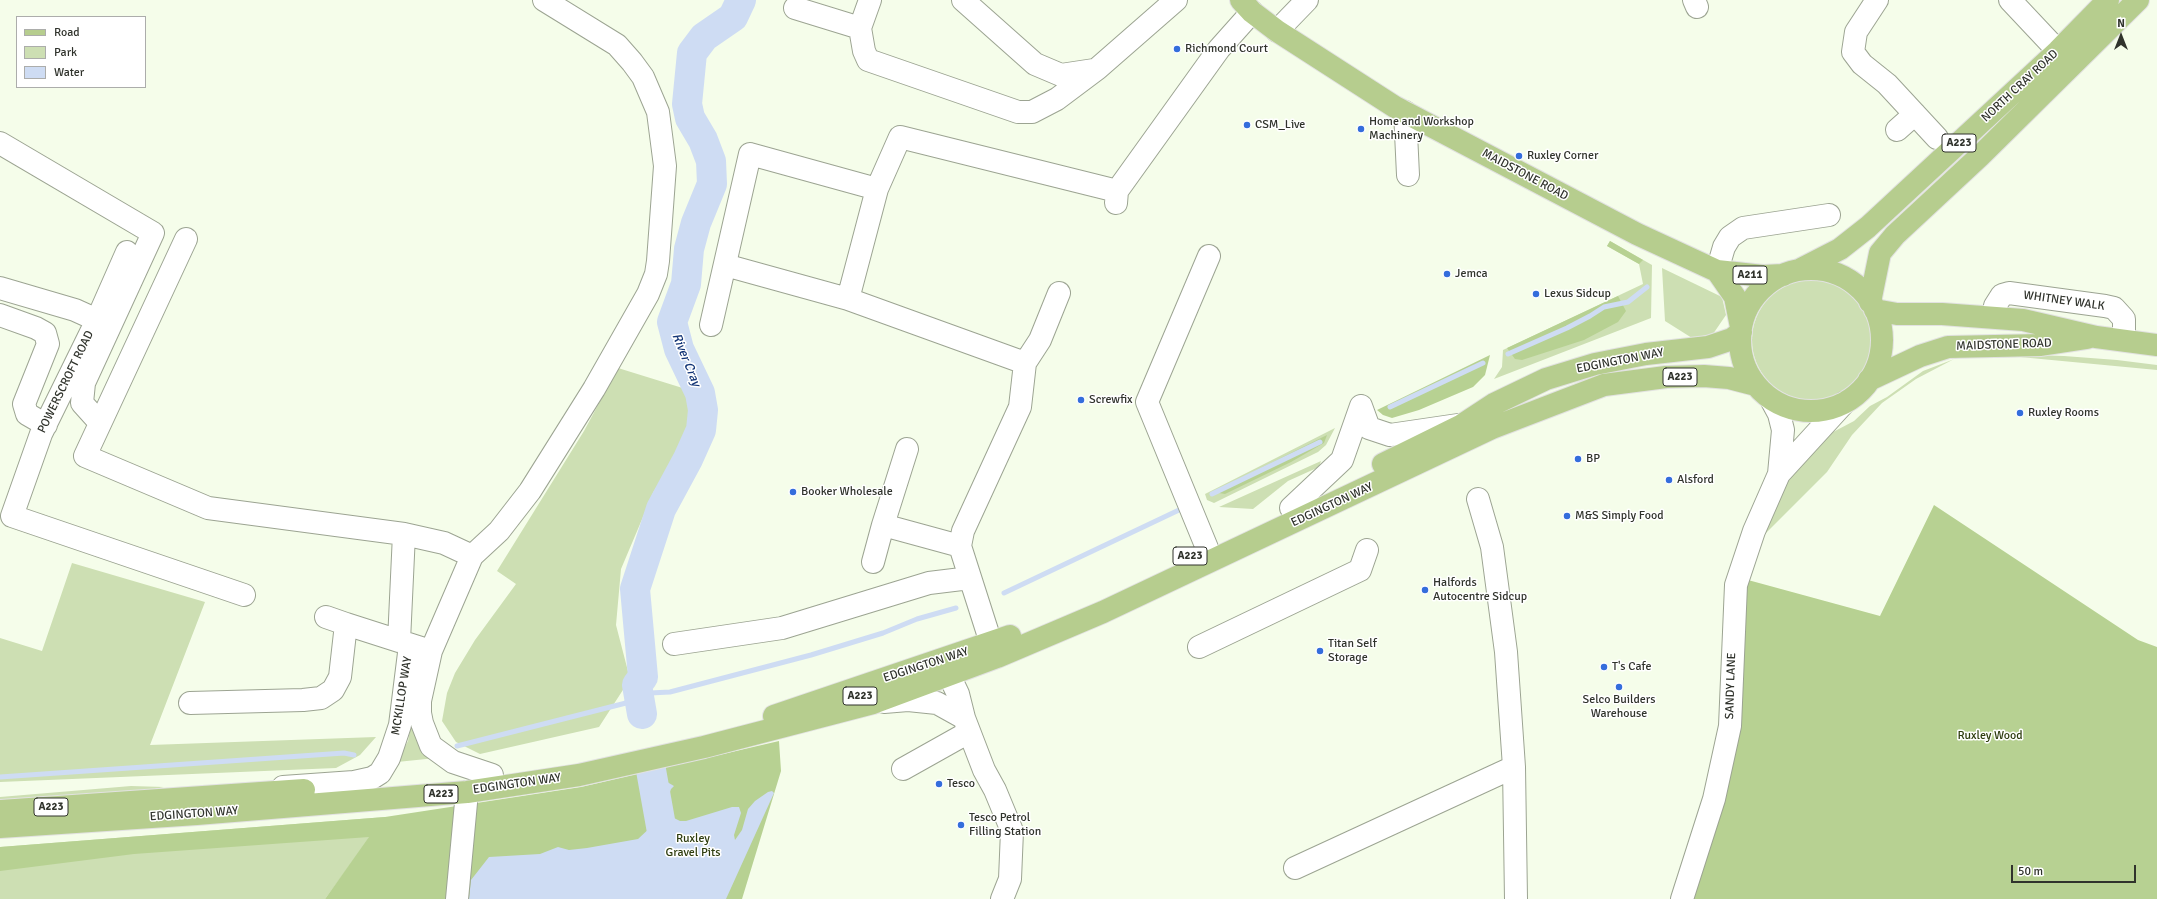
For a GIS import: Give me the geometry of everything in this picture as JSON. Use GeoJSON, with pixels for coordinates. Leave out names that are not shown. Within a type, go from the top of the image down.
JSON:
{"type":"FeatureCollection","features":[{"type":"Feature","properties":{"kind":"main road","name":"NORTH CRAY ROAD"},"geometry":{"type":"LineString","coordinates":[[1791,273],[1819,261],[1840,249],[1868,227],[2058,51],[2108,0]]}},
{"type":"Feature","properties":{"kind":"main road","name":"NORTH CRAY ROAD"},"geometry":{"type":"LineString","coordinates":[[1873,306],[1880,253],[1895,235],[1980,156],[2138,0]]}},
{"type":"Feature","properties":{"kind":"main road","name":"MAIDSTONE ROAD"},"geometry":{"type":"LineString","coordinates":[[1246,6],[1277,31],[1405,112],[1637,234],[1717,271],[1763,276],[1791,273]]}},
{"type":"Feature","properties":{"kind":"main road"},"geometry":{"type":"LineString","coordinates":[[1820,270],[1840,275],[1857,286],[1873,306],[1882,329],[1883,344],[1881,358],[1869,380],[1852,398],[1831,409],[1816,411],[1799,410],[1772,401],[1756,385],[1745,361],[1741,345],[1741,329],[1749,307],[1760,290],[1791,273],[1820,270]]}},
{"type":"Feature","properties":{"kind":"main road","name":"A211"},"geometry":{"type":"LineString","coordinates":[[1717,271],[1734,298],[1741,329]]}},
{"type":"Feature","properties":{"kind":"main road","name":"MAIDSTONE ROAD"},"geometry":{"type":"LineString","coordinates":[[1873,306],[1897,314],[1993,316],[2022,320],[2096,337],[2157,345]]}},
{"type":"Feature","properties":{"kind":"main road","name":"EDGINGTON WAY"},"geometry":{"type":"LineString","coordinates":[[0,827],[198,814],[467,792],[579,775],[634,763],[747,737],[873,703],[953,684],[970,667],[994,650],[1084,606],[1210,554],[1258,540],[1487,420],[1494,404],[1546,379],[1594,364],[1646,354],[1708,347],[1732,339],[1741,329]]}},
{"type":"Feature","properties":{"kind":"main road","name":"MAIDSTONE ROAD"},"geometry":{"type":"LineString","coordinates":[[1869,380],[1920,356],[1948,347],[2041,345],[2096,337]]}},
{"type":"Feature","properties":{"kind":"main road","name":"EDGINGTON WAY"},"geometry":{"type":"LineString","coordinates":[[0,811],[407,783],[492,775],[631,749],[771,717],[994,650],[1028,636],[1042,638],[1104,612],[1291,508],[1462,425],[1526,413],[1565,401],[1604,385],[1666,377],[1704,376],[1729,378],[1756,385]]}},
{"type":"Feature","properties":{"kind":"main road","name":"EDGINGTON WAY"},"geometry":{"type":"LineString","coordinates":[[1408,452],[1423,453],[1487,420]]}},
{"type":"Feature","properties":{"kind":"main road","name":"EDGINGTON WAY"},"geometry":{"type":"LineString","coordinates":[[771,717],[776,720],[945,670],[953,684]]}},
{"type":"Feature","properties":{"kind":"street"},"geometry":{"type":"LineString","coordinates":[[431,651],[472,556],[499,531],[530,492],[594,389],[648,294],[656,274],[665,166],[658,112],[643,78],[632,62],[617,45],[544,0]]}},
{"type":"Feature","properties":{"kind":"street"},"geometry":{"type":"LineString","coordinates":[[870,0],[860,28],[864,51],[868,60],[1018,112],[1032,112],[1057,99],[1176,0]]}},
{"type":"Feature","properties":{"kind":"street"},"geometry":{"type":"LineString","coordinates":[[963,0],[1035,64],[1060,75],[1091,71]]}},
{"type":"Feature","properties":{"kind":"street"},"geometry":{"type":"LineString","coordinates":[[972,0],[1060,66],[1091,71]]}},
{"type":"Feature","properties":{"kind":"street"},"geometry":{"type":"LineString","coordinates":[[1277,31],[1307,0]]}},
{"type":"Feature","properties":{"kind":"street"},"geometry":{"type":"LineString","coordinates":[[1877,0],[1856,32],[1853,52],[1862,64],[1883,80],[1937,138]]}},
{"type":"Feature","properties":{"kind":"street"},"geometry":{"type":"LineString","coordinates":[[2010,0],[2058,51]]}},
{"type":"Feature","properties":{"kind":"street"},"geometry":{"type":"LineString","coordinates":[[848,299],[877,189],[900,137],[1116,197],[1219,49],[1246,6]]}},
{"type":"Feature","properties":{"kind":"street"},"geometry":{"type":"LineString","coordinates":[[795,8],[860,28]]}},
{"type":"Feature","properties":{"kind":"street"},"geometry":{"type":"LineString","coordinates":[[1405,112],[1408,176]]}},
{"type":"Feature","properties":{"kind":"street"},"geometry":{"type":"LineString","coordinates":[[1897,130],[1915,114]]}},
{"type":"Feature","properties":{"kind":"street"},"geometry":{"type":"LineString","coordinates":[[1406,153],[1426,124]]}},
{"type":"Feature","properties":{"kind":"street"},"geometry":{"type":"LineString","coordinates":[[0,143],[153,233],[84,383],[82,403],[100,423]]}},
{"type":"Feature","properties":{"kind":"street"},"geometry":{"type":"LineString","coordinates":[[711,325],[750,154],[877,189]]}},
{"type":"Feature","properties":{"kind":"street"},"geometry":{"type":"LineString","coordinates":[[1717,271],[1724,247],[1730,237],[1743,228],[1829,215]]}},
{"type":"Feature","properties":{"kind":"street"},"geometry":{"type":"LineString","coordinates":[[186,239],[84,456],[208,508],[404,534],[444,543],[472,556]]}},
{"type":"Feature","properties":{"kind":"street","name":"POWERSCROFT ROAD"},"geometry":{"type":"LineString","coordinates":[[127,252],[97,320],[46,425],[6,514],[244,595]]}},
{"type":"Feature","properties":{"kind":"street"},"geometry":{"type":"LineString","coordinates":[[1209,256],[1147,402],[1210,554]]}},
{"type":"Feature","properties":{"kind":"street"},"geometry":{"type":"LineString","coordinates":[[725,264],[848,299],[1025,363]]}},
{"type":"Feature","properties":{"kind":"street"},"geometry":{"type":"LineString","coordinates":[[0,288],[75,310],[97,320]]}},
{"type":"Feature","properties":{"kind":"street"},"geometry":{"type":"LineString","coordinates":[[994,650],[960,546],[963,531],[1020,408],[1025,363],[1040,340],[1059,293]]}},
{"type":"Feature","properties":{"kind":"street","name":"WHITNEY WALK"},"geometry":{"type":"LineString","coordinates":[[1993,316],[2002,295],[2009,293],[2105,306],[2114,308],[2124,319],[2124,340]]}},
{"type":"Feature","properties":{"kind":"street"},"geometry":{"type":"LineString","coordinates":[[0,314],[45,333],[48,344],[24,404],[27,414],[46,425]]}},
{"type":"Feature","properties":{"kind":"street","name":"SANDY LANE"},"geometry":{"type":"LineString","coordinates":[[1682,899],[1714,799],[1730,726],[1736,585],[1754,531],[1779,474],[1783,430],[1779,414],[1772,401]]}},
{"type":"Feature","properties":{"kind":"street","name":"SANDY LANE"},"geometry":{"type":"LineString","coordinates":[[1779,474],[1844,403]]}},
{"type":"Feature","properties":{"kind":"street"},"geometry":{"type":"LineString","coordinates":[[1291,508],[1342,460],[1361,406],[1369,428],[1390,435],[1462,425]]}},
{"type":"Feature","properties":{"kind":"street"},"geometry":{"type":"LineString","coordinates":[[873,562],[907,449]]}},
{"type":"Feature","properties":{"kind":"street"},"geometry":{"type":"LineString","coordinates":[[1478,499],[1492,547],[1506,652],[1514,767],[1516,899]]}},
{"type":"Feature","properties":{"kind":"street"},"geometry":{"type":"LineString","coordinates":[[883,525],[960,546]]}},
{"type":"Feature","properties":{"kind":"street"},"geometry":{"type":"LineString","coordinates":[[190,703],[321,698],[334,690],[340,677],[336,621],[405,643],[404,534]]}},
{"type":"Feature","properties":{"kind":"street"},"geometry":{"type":"LineString","coordinates":[[1199,647],[1360,570],[1367,550]]}},
{"type":"Feature","properties":{"kind":"street"},"geometry":{"type":"LineString","coordinates":[[674,644],[782,628],[928,583],[970,578]]}},
{"type":"Feature","properties":{"kind":"street","name":"MCKILLOP WAY"},"geometry":{"type":"LineString","coordinates":[[127,802],[176,790],[335,784],[372,778],[380,773],[387,762],[396,738],[405,643],[431,651],[420,701],[422,723],[431,746],[453,762],[492,775]]}},
{"type":"Feature","properties":{"kind":"street"},"geometry":{"type":"LineString","coordinates":[[953,684],[984,770],[995,790],[1012,831],[1010,879],[1002,899]]}},
{"type":"Feature","properties":{"kind":"street"},"geometry":{"type":"LineString","coordinates":[[873,703],[908,700],[937,703],[967,725]]}},
{"type":"Feature","properties":{"kind":"street"},"geometry":{"type":"LineString","coordinates":[[903,769],[967,725]]}},
{"type":"Feature","properties":{"kind":"street"},"geometry":{"type":"LineString","coordinates":[[1295,868],[1514,767]]}},
{"type":"Feature","properties":{"kind":"street"},"geometry":{"type":"LineString","coordinates":[[457,899],[467,792]]}},
{"type":"Feature","properties":{"kind":"green space"},"geometry":{"type":"Polygon","coordinates":[[[1610,241],[1652,265],[1651,318],[1494,379],[1502,367],[1503,350],[1643,284],[1639,264],[1607,246],[1610,241]]]}},
{"type":"Feature","properties":{"kind":"green space"},"geometry":{"type":"Polygon","coordinates":[[[1610,241],[1643,260],[1639,264],[1607,246],[1610,241]]]}},
{"type":"Feature","properties":{"kind":"green space"},"geometry":{"type":"Polygon","coordinates":[[[1662,268],[1722,297],[1726,315],[1713,334],[1692,338],[1665,321],[1662,268]]]}},
{"type":"Feature","properties":{"kind":"green space"},"geometry":{"type":"Polygon","coordinates":[[[1812,280],[1835,284],[1855,297],[1868,317],[1872,340],[1868,363],[1855,383],[1835,396],[1812,400],[1789,396],[1769,383],[1756,363],[1752,340],[1756,317],[1769,297],[1789,284],[1812,280]]]}},
{"type":"Feature","properties":{"kind":"green space"},"geometry":{"type":"Polygon","coordinates":[[[1618,296],[1626,311],[1618,322],[1584,340],[1522,360],[1515,359],[1507,348],[1618,296]]]}},
{"type":"Feature","properties":{"kind":"green space"},"geometry":{"type":"Polygon","coordinates":[[[2006,354],[2064,356],[2157,365],[2157,370],[2020,357],[1957,358],[2006,354]]]}},
{"type":"Feature","properties":{"kind":"green space"},"geometry":{"type":"Polygon","coordinates":[[[1490,355],[1485,375],[1473,387],[1419,410],[1392,418],[1383,415],[1377,410],[1490,355]]]}},
{"type":"Feature","properties":{"kind":"green space"},"geometry":{"type":"Polygon","coordinates":[[[1953,359],[1916,379],[1882,403],[1852,435],[1827,472],[1764,535],[1783,489],[1794,470],[1818,440],[1854,421],[1870,406],[1887,397],[1923,371],[1953,359]]]}},
{"type":"Feature","properties":{"kind":"green space"},"geometry":{"type":"Polygon","coordinates":[[[618,368],[689,390],[694,417],[687,443],[654,491],[621,569],[616,625],[630,679],[599,727],[480,754],[456,742],[442,721],[447,693],[455,673],[475,640],[516,584],[497,571],[584,431],[618,368]]]}},
{"type":"Feature","properties":{"kind":"green space"},"geometry":{"type":"Polygon","coordinates":[[[1335,428],[1326,445],[1318,452],[1214,503],[1207,500],[1205,494],[1335,428]]]}},
{"type":"Feature","properties":{"kind":"green space"},"geometry":{"type":"Polygon","coordinates":[[[1327,435],[1324,443],[1291,462],[1225,494],[1219,493],[1219,489],[1327,435]]]}},
{"type":"Feature","properties":{"kind":"green space"},"geometry":{"type":"Polygon","coordinates":[[[1321,461],[1319,467],[1288,481],[1253,509],[1219,507],[1321,461]]]}},
{"type":"Feature","properties":{"kind":"green space","name":"Ruxley Wood"},"geometry":{"type":"Polygon","coordinates":[[[1934,505],[2138,640],[2157,647],[2157,899],[1684,899],[1715,800],[1735,641],[1748,580],[1880,616],[1934,505]]]}},
{"type":"Feature","properties":{"kind":"green space"},"geometry":{"type":"Polygon","coordinates":[[[72,563],[205,602],[150,745],[376,737],[360,755],[336,768],[0,782],[0,638],[42,651],[72,563]]]}},
{"type":"Feature","properties":{"kind":"green space"},"geometry":{"type":"Polygon","coordinates":[[[412,720],[436,758],[397,762],[408,741],[412,720]]]}},
{"type":"Feature","properties":{"kind":"green space","name":"Ruxley Gravel Pits"},"geometry":{"type":"Polygon","coordinates":[[[779,741],[781,771],[742,899],[325,899],[369,837],[134,854],[0,871],[0,847],[385,817],[581,787],[779,741]]]}},
{"type":"Feature","properties":{"kind":"green space"},"geometry":{"type":"Polygon","coordinates":[[[131,786],[164,787],[118,797],[0,805],[0,797],[131,786]]]}},
{"type":"Feature","properties":{"kind":"green space"},"geometry":{"type":"Polygon","coordinates":[[[385,817],[325,899],[0,899],[0,847],[385,817]]]}},
{"type":"Feature","properties":{"kind":"water"},"geometry":{"type":"Polygon","coordinates":[[[662,779],[674,786],[671,789],[667,801],[672,817],[680,821],[686,821],[732,807],[739,807],[741,813],[734,835],[735,840],[742,830],[748,809],[755,801],[768,792],[772,791],[774,793],[726,899],[469,899],[471,880],[489,857],[540,854],[558,847],[569,850],[638,839],[653,825],[655,820],[652,806],[647,797],[640,792],[644,790],[648,782],[662,779]]]}},
{"type":"Feature","properties":{"kind":"waterway","name":"River Cray"},"geometry":{"type":"LineString","coordinates":[[642,714],[637,685],[643,677],[635,589],[661,509],[688,459],[701,430],[703,410],[700,393],[679,349],[672,322],[686,284],[689,249],[696,223],[712,184],[711,161],[703,140],[690,118],[687,104],[692,53],[704,37],[733,17],[741,0]]}},
{"type":"Feature","properties":{"kind":"waterway"},"geometry":{"type":"LineString","coordinates":[[1508,354],[1567,328],[1604,307],[1628,302],[1647,287]]}},
{"type":"Feature","properties":{"kind":"waterway"},"geometry":{"type":"LineString","coordinates":[[1390,407],[1483,363]]}},
{"type":"Feature","properties":{"kind":"waterway"},"geometry":{"type":"LineString","coordinates":[[1212,494],[1320,442]]}},
{"type":"Feature","properties":{"kind":"waterway"},"geometry":{"type":"LineString","coordinates":[[1004,593],[1179,510]]}},
{"type":"Feature","properties":{"kind":"waterway"},"geometry":{"type":"LineString","coordinates":[[457,746],[626,703],[637,685],[650,693],[670,692],[811,655],[883,633],[917,619],[956,608]]}},
{"type":"Feature","properties":{"kind":"waterway"},"geometry":{"type":"LineString","coordinates":[[0,777],[344,753],[354,755]]}},
{"type":"Feature","properties":{"kind":"waterway","name":"River Cray"},"geometry":{"type":"LineString","coordinates":[[651,770],[666,854],[657,899]]}},
{"type":"Feature","properties":{"kind":"place","name":"Richmond Court"},"geometry":{"type":"Point","coordinates":[1177,49]}},
{"type":"Feature","properties":{"kind":"place","name":"CSM_Live"},"geometry":{"type":"Point","coordinates":[1247,125]}},
{"type":"Feature","properties":{"kind":"place","name":"Home and Workshop Machinery"},"geometry":{"type":"Point","coordinates":[1361,129]}},
{"type":"Feature","properties":{"kind":"place","name":"Ruxley Corner"},"geometry":{"type":"Point","coordinates":[1519,156]}},
{"type":"Feature","properties":{"kind":"place","name":"Jemca"},"geometry":{"type":"Point","coordinates":[1447,274]}},
{"type":"Feature","properties":{"kind":"place","name":"Lexus Sidcup"},"geometry":{"type":"Point","coordinates":[1536,294]}},
{"type":"Feature","properties":{"kind":"place","name":"Screwfix"},"geometry":{"type":"Point","coordinates":[1081,400]}},
{"type":"Feature","properties":{"kind":"place","name":"Ruxley Rooms"},"geometry":{"type":"Point","coordinates":[2020,413]}},
{"type":"Feature","properties":{"kind":"place","name":"BP"},"geometry":{"type":"Point","coordinates":[1578,459]}},
{"type":"Feature","properties":{"kind":"place","name":"Alsford"},"geometry":{"type":"Point","coordinates":[1669,480]}},
{"type":"Feature","properties":{"kind":"place","name":"Booker Wholesale"},"geometry":{"type":"Point","coordinates":[793,492]}},
{"type":"Feature","properties":{"kind":"place","name":"M&S Simply Food"},"geometry":{"type":"Point","coordinates":[1567,516]}},
{"type":"Feature","properties":{"kind":"place","name":"Halfords Autocentre Sidcup"},"geometry":{"type":"Point","coordinates":[1425,590]}},
{"type":"Feature","properties":{"kind":"place","name":"Titan Self Storage"},"geometry":{"type":"Point","coordinates":[1320,651]}},
{"type":"Feature","properties":{"kind":"place","name":"T's Cafe"},"geometry":{"type":"Point","coordinates":[1604,667]}},
{"type":"Feature","properties":{"kind":"place","name":"Selco Builders Warehouse"},"geometry":{"type":"Point","coordinates":[1619,687]}},
{"type":"Feature","properties":{"kind":"place","name":"Tesco"},"geometry":{"type":"Point","coordinates":[939,784]}},
{"type":"Feature","properties":{"kind":"place","name":"Tesco Petrol Filling Station"},"geometry":{"type":"Point","coordinates":[961,825]}}]}
